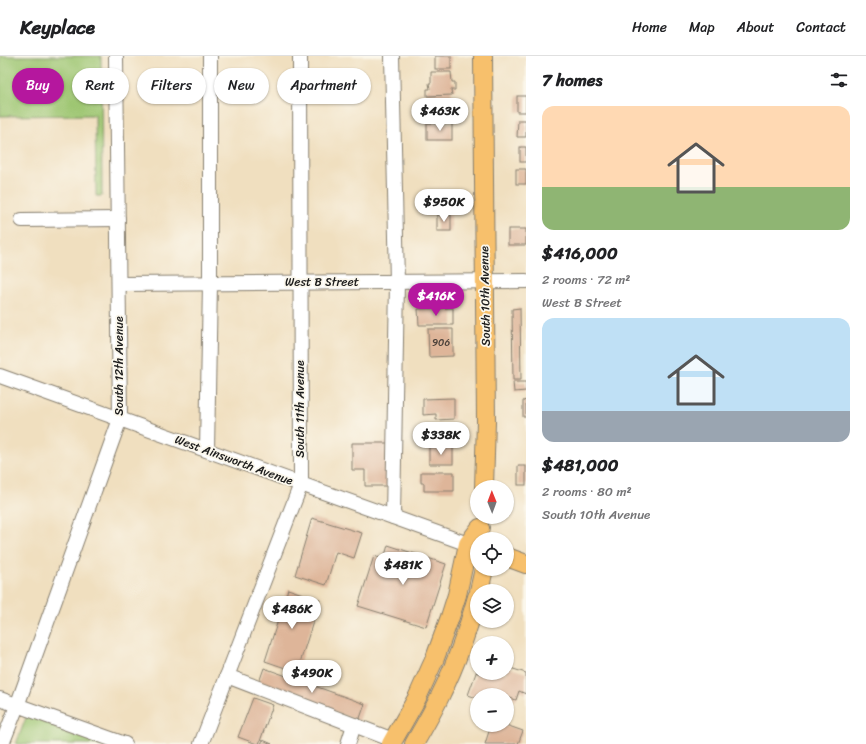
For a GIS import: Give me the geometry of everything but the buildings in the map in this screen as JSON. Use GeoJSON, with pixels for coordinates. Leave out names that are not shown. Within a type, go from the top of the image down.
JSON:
{"type":"FeatureCollection","features":[{"type":"Feature","properties":{"kind":"main road","name":"South 10th Avenue"},"geometry":{"type":"LineString","coordinates":[[483,56],[486,430],[484,480]]}},
{"type":"Feature","properties":{"kind":"main road"},"geometry":{"type":"LineString","coordinates":[[392,742],[417,698],[435,658],[470,558]]}},
{"type":"Feature","properties":{"kind":"main road"},"geometry":{"type":"LineString","coordinates":[[514,560],[526,564]]}},
{"type":"Feature","properties":{"kind":"main road"},"geometry":{"type":"LineString","coordinates":[[414,744],[433,711],[452,671],[470,619]]}},
{"type":"Feature","properties":{"kind":"street","name":"South 12th Avenue"},"geometry":{"type":"LineString","coordinates":[[2,744],[120,419],[116,56]]}},
{"type":"Feature","properties":{"kind":"street"},"geometry":{"type":"LineString","coordinates":[[207,450],[210,283],[210,56]]}},
{"type":"Feature","properties":{"kind":"street","name":"South 11th Avenue"},"geometry":{"type":"LineString","coordinates":[[201,744],[301,484],[300,56]]}},
{"type":"Feature","properties":{"kind":"street"},"geometry":{"type":"LineString","coordinates":[[392,56],[397,282],[393,517]]}},
{"type":"Feature","properties":{"kind":"street"},"geometry":{"type":"LineString","coordinates":[[22,220],[118,219]]}},
{"type":"Feature","properties":{"kind":"street","name":"West B Street"},"geometry":{"type":"LineString","coordinates":[[119,284],[526,281]]}},
{"type":"Feature","properties":{"kind":"street","name":"West Ainsworth Avenue"},"geometry":{"type":"LineString","coordinates":[[0,376],[393,517],[470,533]]}},
{"type":"Feature","properties":{"kind":"street"},"geometry":{"type":"LineString","coordinates":[[227,676],[354,725],[392,742]]}},
{"type":"Feature","properties":{"kind":"street"},"geometry":{"type":"LineString","coordinates":[[0,699],[125,744]]}},
{"type":"Feature","properties":{"kind":"street"},"geometry":{"type":"LineString","coordinates":[[348,744],[354,725]]}},
{"type":"Feature","properties":{"kind":"green space"},"geometry":{"type":"Polygon","coordinates":[[[0,56],[101,56],[101,68],[72,68],[72,104],[101,104],[102,196],[96,196],[95,115],[0,116],[0,56]]]}},
{"type":"Feature","properties":{"kind":"green space"},"geometry":{"type":"Polygon","coordinates":[[[27,715],[101,744],[16,744],[27,715]]]}}]}
